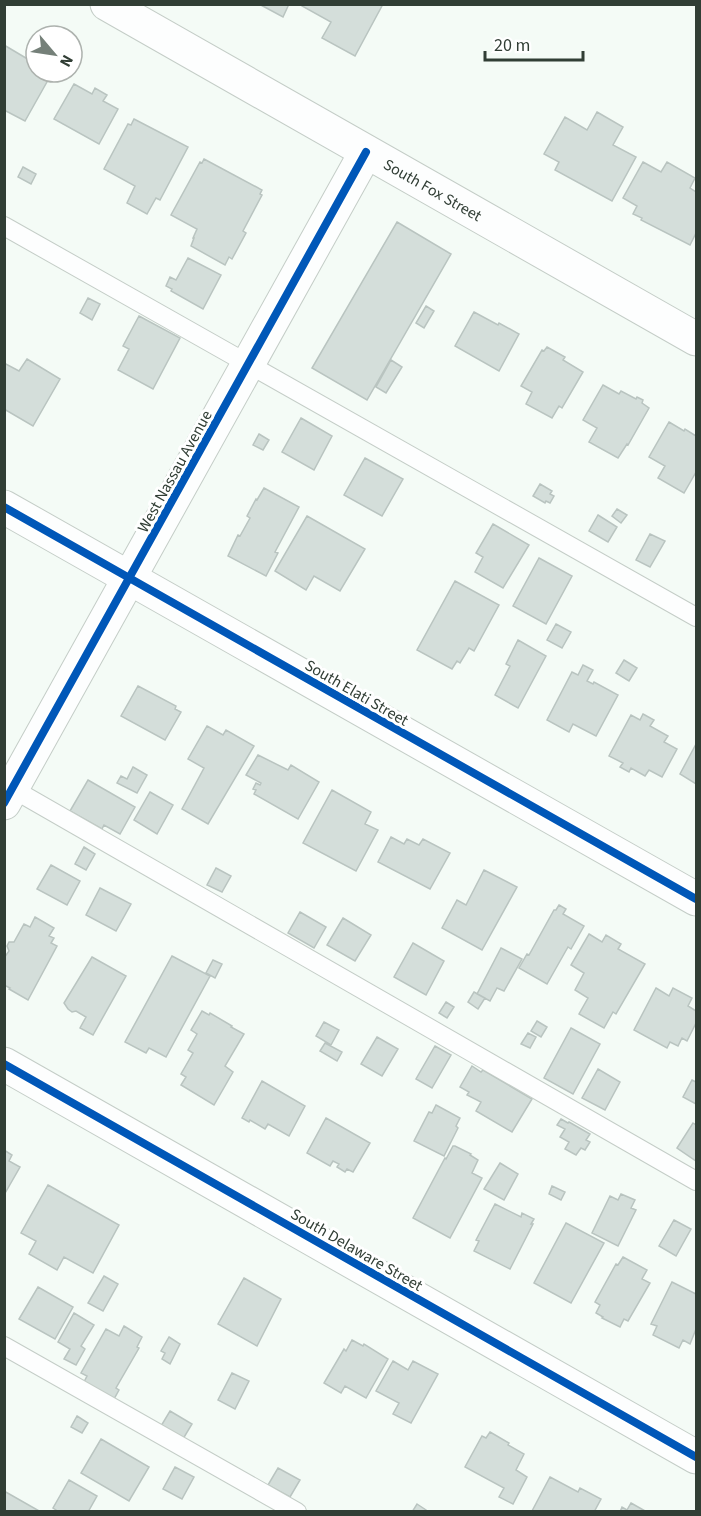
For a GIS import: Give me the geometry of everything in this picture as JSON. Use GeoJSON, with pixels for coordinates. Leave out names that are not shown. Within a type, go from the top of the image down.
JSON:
{"type":"FeatureCollection","features":[{"type":"Feature","properties":{"kind":"street","name":"South Fox Street"},"geometry":{"type":"LineString","coordinates":[[107,4],[696,339]]}},
{"type":"Feature","properties":{"kind":"street","name":"West Nassau Avenue"},"geometry":{"type":"LineString","coordinates":[[7,792],[130,578],[366,152]]}},
{"type":"Feature","properties":{"kind":"street","name":"South Elati Street"},"geometry":{"type":"LineString","coordinates":[[4,507],[696,899]]}},
{"type":"Feature","properties":{"kind":"street","name":"South Delaware Street"},"geometry":{"type":"LineString","coordinates":[[4,1064],[696,1457]]}},
{"type":"Feature","properties":{"kind":"lane"},"geometry":{"type":"LineString","coordinates":[[4,226],[696,617]]}},
{"type":"Feature","properties":{"kind":"lane"},"geometry":{"type":"LineString","coordinates":[[7,792],[696,1181]]}},
{"type":"Feature","properties":{"kind":"lane"},"geometry":{"type":"LineString","coordinates":[[4,1346],[297,1512]]}},
{"type":"Feature","properties":{"kind":"building"},"geometry":{"type":"Polygon","coordinates":[[[259,4],[289,4],[283,17],[259,4]]]}},
{"type":"Feature","properties":{"kind":"building"},"geometry":{"type":"Polygon","coordinates":[[[303,4],[383,4],[355,56],[322,38],[331,22],[302,6],[303,4]]]}},
{"type":"Feature","properties":{"kind":"building"},"geometry":{"type":"Polygon","coordinates":[[[4,45],[24,57],[24,84],[46,84],[25,121],[4,110],[4,45]]]}},
{"type":"Feature","properties":{"kind":"building"},"geometry":{"type":"Polygon","coordinates":[[[74,84],[92,94],[95,88],[107,95],[103,101],[118,109],[99,144],[54,119],[74,84]]]}},
{"type":"Feature","properties":{"kind":"building"},"geometry":{"type":"Polygon","coordinates":[[[597,112],[623,127],[613,145],[636,157],[612,201],[555,170],[559,162],[544,154],[565,117],[587,130],[597,112]]]}},
{"type":"Feature","properties":{"kind":"building"},"geometry":{"type":"Polygon","coordinates":[[[134,119],[188,147],[160,200],[156,198],[147,214],[127,203],[135,186],[104,169],[128,124],[131,125],[134,119]]]}},
{"type":"Feature","properties":{"kind":"building"},"geometry":{"type":"Polygon","coordinates":[[[204,159],[262,190],[260,194],[262,195],[243,231],[246,233],[232,259],[229,257],[225,265],[191,246],[197,229],[171,215],[200,162],[202,163],[204,159]]]}},
{"type":"Feature","properties":{"kind":"building"},"geometry":{"type":"Polygon","coordinates":[[[643,162],[661,172],[667,162],[695,178],[690,188],[696,192],[696,233],[690,245],[641,220],[642,218],[633,214],[637,206],[623,198],[643,162]]]}},
{"type":"Feature","properties":{"kind":"building"},"geometry":{"type":"Polygon","coordinates":[[[23,167],[36,174],[31,184],[18,177],[23,167]]]}},
{"type":"Feature","properties":{"kind":"building"},"geometry":{"type":"Polygon","coordinates":[[[397,222],[451,254],[367,400],[312,368],[397,222]]]}},
{"type":"Feature","properties":{"kind":"building"},"geometry":{"type":"Polygon","coordinates":[[[188,258],[221,275],[203,309],[166,286],[170,277],[176,280],[188,258]]]}},
{"type":"Feature","properties":{"kind":"building"},"geometry":{"type":"Polygon","coordinates":[[[88,298],[100,304],[92,320],[80,313],[88,298]]]}},
{"type":"Feature","properties":{"kind":"building"},"geometry":{"type":"Polygon","coordinates":[[[426,306],[434,311],[424,328],[416,323],[426,306]]]}},
{"type":"Feature","properties":{"kind":"building"},"geometry":{"type":"Polygon","coordinates":[[[474,312],[519,334],[499,371],[455,346],[474,312]]]}},
{"type":"Feature","properties":{"kind":"building"},"geometry":{"type":"Polygon","coordinates":[[[139,316],[180,338],[153,389],[118,370],[129,349],[123,346],[139,316]]]}},
{"type":"Feature","properties":{"kind":"building"},"geometry":{"type":"Polygon","coordinates":[[[547,347],[565,357],[563,360],[583,372],[562,408],[559,406],[552,418],[526,404],[532,392],[521,386],[542,350],[544,351],[547,347]]]}},
{"type":"Feature","properties":{"kind":"building"},"geometry":{"type":"Polygon","coordinates":[[[27,359],[60,379],[33,426],[4,409],[4,363],[19,371],[27,359]]]}},
{"type":"Feature","properties":{"kind":"building"},"geometry":{"type":"Polygon","coordinates":[[[391,360],[402,367],[386,393],[376,387],[391,360]]]}},
{"type":"Feature","properties":{"kind":"building"},"geometry":{"type":"Polygon","coordinates":[[[603,385],[619,394],[621,391],[643,400],[642,403],[649,408],[618,458],[589,442],[597,428],[583,420],[603,385]]]}},
{"type":"Feature","properties":{"kind":"building"},"geometry":{"type":"Polygon","coordinates":[[[301,418],[332,436],[314,470],[282,452],[301,418]]]}},
{"type":"Feature","properties":{"kind":"building"},"geometry":{"type":"Polygon","coordinates":[[[669,422],[696,436],[696,472],[684,493],[658,478],[665,466],[649,457],[669,422]]]}},
{"type":"Feature","properties":{"kind":"building"},"geometry":{"type":"Polygon","coordinates":[[[259,434],[269,440],[263,450],[253,445],[259,434]]]}},
{"type":"Feature","properties":{"kind":"building"},"geometry":{"type":"Polygon","coordinates":[[[365,458],[403,479],[382,516],[344,495],[365,458]]]}},
{"type":"Feature","properties":{"kind":"building"},"geometry":{"type":"Polygon","coordinates":[[[540,484],[552,491],[550,494],[554,496],[550,503],[546,501],[545,503],[533,496],[540,484]]]}},
{"type":"Feature","properties":{"kind":"building"},"geometry":{"type":"Polygon","coordinates":[[[264,488],[299,507],[275,552],[278,553],[266,576],[228,556],[238,535],[240,536],[250,518],[247,516],[256,499],[264,488]]]}},
{"type":"Feature","properties":{"kind":"building"},"geometry":{"type":"Polygon","coordinates":[[[617,509],[627,515],[621,523],[612,516],[617,509]]]}},
{"type":"Feature","properties":{"kind":"building"},"geometry":{"type":"Polygon","coordinates":[[[598,515],[617,527],[608,542],[589,531],[598,515]]]}},
{"type":"Feature","properties":{"kind":"building"},"geometry":{"type":"Polygon","coordinates":[[[307,516],[365,549],[340,591],[314,576],[306,590],[275,571],[307,516]]]}},
{"type":"Feature","properties":{"kind":"building"},"geometry":{"type":"Polygon","coordinates":[[[493,524],[529,545],[503,588],[475,572],[483,557],[476,553],[493,524]]]}},
{"type":"Feature","properties":{"kind":"building"},"geometry":{"type":"Polygon","coordinates":[[[650,534],[665,541],[650,567],[636,560],[650,534]]]}},
{"type":"Feature","properties":{"kind":"building"},"geometry":{"type":"Polygon","coordinates":[[[539,558],[572,576],[546,624],[513,606],[539,558]]]}},
{"type":"Feature","properties":{"kind":"building"},"geometry":{"type":"Polygon","coordinates":[[[455,581],[499,605],[474,651],[469,648],[460,663],[457,661],[452,669],[417,650],[455,581]]]}},
{"type":"Feature","properties":{"kind":"building"},"geometry":{"type":"Polygon","coordinates":[[[556,624],[571,632],[562,648],[547,640],[556,624]]]}},
{"type":"Feature","properties":{"kind":"building"},"geometry":{"type":"Polygon","coordinates":[[[518,640],[546,656],[518,708],[495,695],[510,666],[506,664],[518,640]]]}},
{"type":"Feature","properties":{"kind":"building"},"geometry":{"type":"Polygon","coordinates":[[[624,660],[637,668],[629,681],[616,673],[624,660]]]}},
{"type":"Feature","properties":{"kind":"building"},"geometry":{"type":"Polygon","coordinates":[[[583,665],[593,670],[587,681],[593,684],[594,682],[618,695],[596,736],[573,724],[569,732],[547,720],[572,672],[578,675],[583,665]]]}},
{"type":"Feature","properties":{"kind":"building"},"geometry":{"type":"Polygon","coordinates":[[[138,686],[176,706],[175,709],[181,712],[165,740],[121,716],[138,686]]]}},
{"type":"Feature","properties":{"kind":"building"},"geometry":{"type":"Polygon","coordinates":[[[643,714],[654,720],[650,726],[668,736],[664,742],[677,749],[662,777],[649,770],[645,776],[631,768],[629,772],[620,767],[623,763],[609,756],[631,715],[640,720],[643,714]]]}},
{"type":"Feature","properties":{"kind":"building"},"geometry":{"type":"Polygon","coordinates":[[[207,726],[223,735],[226,730],[254,746],[208,824],[182,809],[204,768],[188,759],[207,726]]]}},
{"type":"Feature","properties":{"kind":"building"},"geometry":{"type":"Polygon","coordinates":[[[696,744],[696,784],[680,774],[696,744]]]}},
{"type":"Feature","properties":{"kind":"building"},"geometry":{"type":"Polygon","coordinates":[[[258,755],[288,770],[291,765],[319,782],[298,819],[254,794],[256,790],[253,789],[256,783],[260,785],[261,783],[246,775],[258,755]]]}},
{"type":"Feature","properties":{"kind":"building"},"geometry":{"type":"Polygon","coordinates":[[[133,767],[147,775],[137,793],[117,783],[121,776],[127,779],[133,767]]]}},
{"type":"Feature","properties":{"kind":"building"},"geometry":{"type":"Polygon","coordinates":[[[88,780],[135,807],[120,834],[104,825],[102,829],[70,811],[88,780]]]}},
{"type":"Feature","properties":{"kind":"building"},"geometry":{"type":"Polygon","coordinates":[[[332,790],[371,812],[365,824],[378,830],[356,871],[303,843],[332,790]]]}},
{"type":"Feature","properties":{"kind":"building"},"geometry":{"type":"Polygon","coordinates":[[[150,792],[173,805],[157,834],[134,820],[150,792]]]}},
{"type":"Feature","properties":{"kind":"building"},"geometry":{"type":"Polygon","coordinates":[[[391,837],[404,844],[407,839],[419,845],[423,839],[450,853],[430,889],[378,862],[391,837]]]}},
{"type":"Feature","properties":{"kind":"building"},"geometry":{"type":"Polygon","coordinates":[[[84,847],[95,854],[86,870],[75,864],[84,847]]]}},
{"type":"Feature","properties":{"kind":"building"},"geometry":{"type":"Polygon","coordinates":[[[51,865],[80,881],[67,905],[37,889],[51,865]]]}},
{"type":"Feature","properties":{"kind":"building"},"geometry":{"type":"Polygon","coordinates":[[[216,868],[231,876],[222,892],[207,885],[216,868]]]}},
{"type":"Feature","properties":{"kind":"building"},"geometry":{"type":"Polygon","coordinates":[[[484,870],[517,887],[482,950],[442,928],[457,900],[466,905],[484,870]]]}},
{"type":"Feature","properties":{"kind":"building"},"geometry":{"type":"Polygon","coordinates":[[[100,888],[131,904],[116,931],[86,915],[100,888]]]}},
{"type":"Feature","properties":{"kind":"building"},"geometry":{"type":"Polygon","coordinates":[[[559,905],[566,909],[563,914],[584,926],[571,949],[568,947],[547,984],[519,968],[559,905]]]}},
{"type":"Feature","properties":{"kind":"building"},"geometry":{"type":"Polygon","coordinates":[[[300,912],[326,927],[314,948],[288,933],[300,912]]]}},
{"type":"Feature","properties":{"kind":"building"},"geometry":{"type":"Polygon","coordinates":[[[35,917],[54,928],[49,936],[54,938],[51,943],[57,946],[28,1000],[4,985],[4,958],[9,951],[7,946],[9,942],[14,942],[24,924],[30,927],[35,917]]]}},
{"type":"Feature","properties":{"kind":"building"},"geometry":{"type":"Polygon","coordinates":[[[343,918],[371,935],[355,961],[327,945],[343,918]]]}},
{"type":"Feature","properties":{"kind":"building"},"geometry":{"type":"Polygon","coordinates":[[[589,934],[602,942],[606,935],[621,944],[618,949],[645,964],[616,1014],[613,1012],[604,1028],[579,1014],[588,998],[575,990],[584,973],[571,965],[589,934]]]}},
{"type":"Feature","properties":{"kind":"building"},"geometry":{"type":"Polygon","coordinates":[[[413,943],[444,961],[426,995],[394,977],[413,943]]]}},
{"type":"Feature","properties":{"kind":"building"},"geometry":{"type":"Polygon","coordinates":[[[501,948],[522,959],[504,991],[497,988],[490,1001],[477,994],[501,948]]]}},
{"type":"Feature","properties":{"kind":"building"},"geometry":{"type":"Polygon","coordinates":[[[172,956],[210,976],[166,1057],[149,1048],[146,1053],[125,1042],[172,956]]]}},
{"type":"Feature","properties":{"kind":"building"},"geometry":{"type":"Polygon","coordinates":[[[92,957],[126,976],[93,1035],[80,1028],[86,1017],[76,1011],[72,1012],[64,1003],[92,957]]]}},
{"type":"Feature","properties":{"kind":"building"},"geometry":{"type":"Polygon","coordinates":[[[213,960],[222,964],[215,978],[206,973],[213,960]]]}},
{"type":"Feature","properties":{"kind":"building"},"geometry":{"type":"Polygon","coordinates":[[[656,988],[669,996],[673,988],[692,998],[688,1006],[696,1011],[696,1023],[687,1041],[682,1038],[678,1046],[670,1042],[667,1048],[634,1030],[656,988]]]}},
{"type":"Feature","properties":{"kind":"building"},"geometry":{"type":"Polygon","coordinates":[[[474,992],[485,998],[478,1009],[468,1002],[474,992]]]}},
{"type":"Feature","properties":{"kind":"building"},"geometry":{"type":"Polygon","coordinates":[[[446,1002],[454,1007],[447,1018],[439,1013],[446,1002]]]}},
{"type":"Feature","properties":{"kind":"building"},"geometry":{"type":"Polygon","coordinates":[[[202,1011],[209,1015],[210,1013],[244,1034],[225,1066],[233,1072],[214,1105],[181,1085],[186,1077],[181,1074],[193,1053],[188,1050],[197,1034],[191,1030],[202,1011]]]}},
{"type":"Feature","properties":{"kind":"building"},"geometry":{"type":"Polygon","coordinates":[[[537,1021],[547,1027],[541,1037],[531,1031],[537,1021]]]}},
{"type":"Feature","properties":{"kind":"building"},"geometry":{"type":"Polygon","coordinates":[[[324,1022],[339,1030],[331,1045],[316,1036],[324,1022]]]}},
{"type":"Feature","properties":{"kind":"building"},"geometry":{"type":"Polygon","coordinates":[[[571,1028],[600,1044],[573,1094],[544,1078],[571,1028]]]}},
{"type":"Feature","properties":{"kind":"building"},"geometry":{"type":"Polygon","coordinates":[[[528,1033],[536,1037],[530,1048],[521,1044],[528,1033]]]}},
{"type":"Feature","properties":{"kind":"building"},"geometry":{"type":"Polygon","coordinates":[[[377,1037],[398,1049],[382,1076],[361,1064],[377,1037]]]}},
{"type":"Feature","properties":{"kind":"building"},"geometry":{"type":"Polygon","coordinates":[[[325,1043],[342,1052],[337,1061],[320,1051],[325,1043]]]}},
{"type":"Feature","properties":{"kind":"building"},"geometry":{"type":"Polygon","coordinates":[[[435,1046],[451,1055],[432,1088],[416,1079],[435,1046]]]}},
{"type":"Feature","properties":{"kind":"building"},"geometry":{"type":"Polygon","coordinates":[[[472,1066],[532,1099],[512,1132],[476,1111],[481,1102],[467,1095],[469,1092],[460,1087],[472,1066]]]}},
{"type":"Feature","properties":{"kind":"building"},"geometry":{"type":"Polygon","coordinates":[[[598,1069],[620,1082],[605,1110],[582,1098],[598,1069]]]}},
{"type":"Feature","properties":{"kind":"building"},"geometry":{"type":"Polygon","coordinates":[[[692,1080],[696,1082],[696,1104],[683,1097],[692,1080]]]}},
{"type":"Feature","properties":{"kind":"building"},"geometry":{"type":"Polygon","coordinates":[[[262,1081],[305,1106],[289,1136],[268,1124],[265,1129],[242,1118],[262,1081]]]}},
{"type":"Feature","properties":{"kind":"building"},"geometry":{"type":"Polygon","coordinates":[[[436,1105],[460,1118],[456,1126],[458,1128],[444,1156],[414,1141],[429,1112],[432,1113],[436,1105]]]}},
{"type":"Feature","properties":{"kind":"building"},"geometry":{"type":"Polygon","coordinates":[[[326,1118],[370,1143],[353,1172],[347,1169],[345,1172],[337,1167],[339,1164],[333,1161],[330,1166],[307,1153],[326,1118]]]}},
{"type":"Feature","properties":{"kind":"building"},"geometry":{"type":"Polygon","coordinates":[[[561,1119],[590,1134],[586,1140],[590,1142],[585,1150],[581,1148],[576,1155],[565,1149],[569,1142],[560,1137],[565,1129],[557,1125],[561,1119]]]}},
{"type":"Feature","properties":{"kind":"building"},"geometry":{"type":"Polygon","coordinates":[[[693,1123],[696,1125],[696,1161],[677,1148],[693,1123]]]}},
{"type":"Feature","properties":{"kind":"building"},"geometry":{"type":"Polygon","coordinates":[[[453,1146],[471,1154],[478,1160],[472,1173],[482,1178],[450,1238],[413,1218],[453,1146]]]}},
{"type":"Feature","properties":{"kind":"building"},"geometry":{"type":"Polygon","coordinates":[[[4,1150],[12,1155],[9,1161],[20,1167],[4,1195],[4,1150]]]}},
{"type":"Feature","properties":{"kind":"building"},"geometry":{"type":"Polygon","coordinates":[[[500,1163],[518,1174],[504,1200],[484,1189],[500,1163]]]}},
{"type":"Feature","properties":{"kind":"building"},"geometry":{"type":"Polygon","coordinates":[[[48,1185],[119,1225],[93,1273],[64,1257],[57,1270],[29,1254],[36,1241],[21,1233],[48,1185]]]}},
{"type":"Feature","properties":{"kind":"building"},"geometry":{"type":"Polygon","coordinates":[[[552,1186],[565,1192],[561,1200],[549,1194],[552,1186]]]}},
{"type":"Feature","properties":{"kind":"building"},"geometry":{"type":"Polygon","coordinates":[[[621,1194],[635,1200],[631,1208],[636,1210],[618,1246],[592,1233],[610,1196],[618,1200],[621,1194]]]}},
{"type":"Feature","properties":{"kind":"building"},"geometry":{"type":"Polygon","coordinates":[[[495,1204],[521,1217],[522,1213],[534,1219],[510,1269],[474,1251],[479,1241],[476,1240],[495,1204]]]}},
{"type":"Feature","properties":{"kind":"building"},"geometry":{"type":"Polygon","coordinates":[[[674,1220],[691,1229],[676,1256],[659,1246],[674,1220]]]}},
{"type":"Feature","properties":{"kind":"building"},"geometry":{"type":"Polygon","coordinates":[[[566,1223],[604,1243],[571,1303],[534,1283],[566,1223]]]}},
{"type":"Feature","properties":{"kind":"building"},"geometry":{"type":"Polygon","coordinates":[[[623,1257],[647,1270],[642,1279],[650,1283],[628,1321],[624,1319],[620,1327],[596,1313],[600,1305],[595,1302],[616,1264],[618,1265],[623,1257]]]}},
{"type":"Feature","properties":{"kind":"building"},"geometry":{"type":"Polygon","coordinates":[[[104,1276],[118,1284],[103,1311],[88,1303],[104,1276]]]}},
{"type":"Feature","properties":{"kind":"building"},"geometry":{"type":"Polygon","coordinates":[[[244,1278],[281,1299],[257,1346],[218,1324],[244,1278]]]}},
{"type":"Feature","properties":{"kind":"building"},"geometry":{"type":"Polygon","coordinates":[[[672,1282],[696,1294],[696,1329],[690,1344],[683,1340],[679,1348],[653,1335],[657,1326],[651,1324],[672,1282]]]}},
{"type":"Feature","properties":{"kind":"building"},"geometry":{"type":"Polygon","coordinates":[[[38,1287],[73,1307],[55,1339],[19,1319],[38,1287]]]}},
{"type":"Feature","properties":{"kind":"building"},"geometry":{"type":"Polygon","coordinates":[[[74,1313],[94,1325],[81,1346],[85,1349],[76,1365],[64,1359],[70,1349],[58,1342],[74,1313]]]}},
{"type":"Feature","properties":{"kind":"building"},"geometry":{"type":"Polygon","coordinates":[[[124,1326],[142,1337],[137,1347],[139,1348],[116,1388],[119,1390],[114,1399],[84,1382],[87,1376],[81,1373],[106,1329],[119,1336],[124,1326]]]}},
{"type":"Feature","properties":{"kind":"building"},"geometry":{"type":"Polygon","coordinates":[[[169,1337],[180,1344],[170,1364],[162,1359],[165,1353],[161,1351],[169,1337]]]}},
{"type":"Feature","properties":{"kind":"building"},"geometry":{"type":"Polygon","coordinates":[[[352,1340],[363,1346],[364,1344],[388,1359],[366,1398],[345,1386],[341,1393],[324,1383],[352,1340]]]}},
{"type":"Feature","properties":{"kind":"building"},"geometry":{"type":"Polygon","coordinates":[[[393,1361],[408,1370],[413,1361],[438,1374],[411,1423],[393,1414],[399,1403],[376,1391],[393,1361]]]}},
{"type":"Feature","properties":{"kind":"building"},"geometry":{"type":"Polygon","coordinates":[[[232,1373],[249,1381],[235,1409],[218,1400],[232,1373]]]}},
{"type":"Feature","properties":{"kind":"building"},"geometry":{"type":"Polygon","coordinates":[[[170,1411],[192,1424],[183,1439],[161,1426],[170,1411]]]}},
{"type":"Feature","properties":{"kind":"building"},"geometry":{"type":"Polygon","coordinates":[[[77,1416],[88,1423],[82,1433],[71,1427],[77,1416]]]}},
{"type":"Feature","properties":{"kind":"building"},"geometry":{"type":"Polygon","coordinates":[[[490,1432],[524,1454],[516,1470],[527,1477],[513,1504],[499,1497],[504,1488],[465,1467],[482,1436],[486,1438],[490,1432]]]}},
{"type":"Feature","properties":{"kind":"building"},"geometry":{"type":"Polygon","coordinates":[[[101,1439],[149,1467],[129,1501],[81,1473],[101,1439]]]}},
{"type":"Feature","properties":{"kind":"building"},"geometry":{"type":"Polygon","coordinates":[[[175,1467],[194,1477],[182,1499],[163,1489],[175,1467]]]}},
{"type":"Feature","properties":{"kind":"building"},"geometry":{"type":"Polygon","coordinates":[[[278,1468],[300,1480],[290,1497],[268,1485],[278,1468]]]}},
{"type":"Feature","properties":{"kind":"building"},"geometry":{"type":"Polygon","coordinates":[[[550,1477],[578,1492],[580,1488],[601,1499],[594,1512],[532,1511],[550,1477]]]}},
{"type":"Feature","properties":{"kind":"building"},"geometry":{"type":"Polygon","coordinates":[[[69,1480],[97,1496],[88,1512],[55,1512],[53,1508],[69,1480]]]}},
{"type":"Feature","properties":{"kind":"building"},"geometry":{"type":"Polygon","coordinates":[[[4,1491],[41,1512],[4,1512],[4,1491]]]}},
{"type":"Feature","properties":{"kind":"building"},"geometry":{"type":"Polygon","coordinates":[[[631,1503],[647,1512],[620,1512],[622,1507],[627,1510],[631,1503]]]}},
{"type":"Feature","properties":{"kind":"building"},"geometry":{"type":"Polygon","coordinates":[[[417,1504],[426,1510],[425,1512],[412,1512],[417,1504]]]}},
{"type":"Feature","properties":{"kind":"cycle path"},"geometry":{"type":"LineString","coordinates":[[4,803],[366,152]]}},
{"type":"Feature","properties":{"kind":"cycle path"},"geometry":{"type":"LineString","coordinates":[[4,507],[696,899]]}},
{"type":"Feature","properties":{"kind":"cycle path"},"geometry":{"type":"LineString","coordinates":[[4,1064],[696,1457]]}}]}
